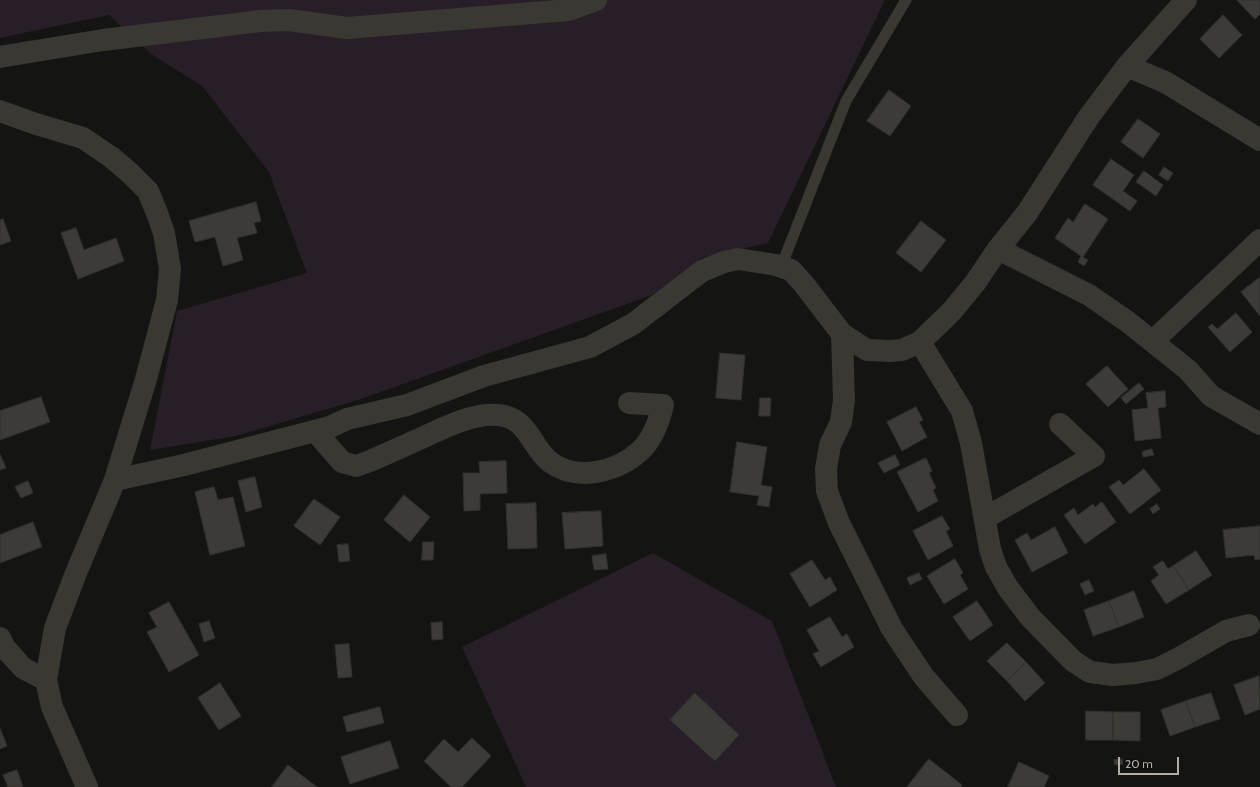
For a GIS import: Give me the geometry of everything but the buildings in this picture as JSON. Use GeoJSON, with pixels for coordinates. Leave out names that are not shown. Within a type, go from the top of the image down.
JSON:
{"type":"FeatureCollection","features":[{"type":"Feature","properties":{"kind":"street"},"geometry":{"type":"LineString","coordinates":[[0,57],[103,40],[261,21],[290,20],[347,28],[569,10],[596,0]]}},
{"type":"Feature","properties":{"kind":"street"},"geometry":{"type":"LineString","coordinates":[[115,480],[184,465],[330,427],[346,419],[406,405],[484,376],[590,347],[634,324],[702,271],[724,262],[738,259],[759,262],[790,270],[803,283],[842,334],[867,350],[902,350],[920,342],[952,311],[975,283],[998,249],[1027,213],[1088,118],[1127,66],[1186,0]]}},
{"type":"Feature","properties":{"kind":"street"},"geometry":{"type":"LineString","coordinates":[[1127,66],[1165,82],[1260,140]]}},
{"type":"Feature","properties":{"kind":"street"},"geometry":{"type":"LineString","coordinates":[[0,111],[36,124],[83,138],[111,157],[130,173],[148,191],[164,233],[170,269],[167,300],[146,380],[115,480],[76,573],[55,628],[46,680],[52,707],[87,787]]}},
{"type":"Feature","properties":{"kind":"street"},"geometry":{"type":"LineString","coordinates":[[1153,341],[1260,240]]}},
{"type":"Feature","properties":{"kind":"street"},"geometry":{"type":"LineString","coordinates":[[998,249],[1088,295],[1153,341],[1188,370],[1212,396],[1260,424]]}},
{"type":"Feature","properties":{"kind":"street"},"geometry":{"type":"LineString","coordinates":[[842,334],[844,400],[841,422],[830,445],[826,469],[827,491],[839,523],[892,629],[924,676],[957,715]]}},
{"type":"Feature","properties":{"kind":"street"},"geometry":{"type":"LineString","coordinates":[[920,342],[962,411],[971,444],[990,550],[996,567],[1008,588],[1030,617],[1073,661],[1090,672],[1113,675],[1157,669],[1226,631],[1249,625]]}},
{"type":"Feature","properties":{"kind":"street"},"geometry":{"type":"LineString","coordinates":[[315,431],[342,462],[356,466],[451,425],[478,417],[498,415],[515,419],[527,431],[540,451],[550,462],[564,470],[585,474],[605,470],[626,461],[640,450],[654,433],[663,405],[629,403]]}},
{"type":"Feature","properties":{"kind":"street"},"geometry":{"type":"LineString","coordinates":[[985,518],[1094,456],[1060,424]]}},
{"type":"Feature","properties":{"kind":"street"},"geometry":{"type":"LineString","coordinates":[[0,638],[5,648],[23,668],[46,680]]}},
{"type":"Feature","properties":{"kind":"lane"},"geometry":{"type":"LineString","coordinates":[[781,267],[846,101],[906,0]]}},
{"type":"Feature","properties":{"kind":"shaded area"},"geometry":{"type":"Polygon","coordinates":[[[0,0],[885,0],[768,243],[701,258],[652,295],[361,399],[236,436],[150,450],[177,311],[307,273],[269,172],[202,86],[151,54],[109,15],[0,38],[0,0]]]}},
{"type":"Feature","properties":{"kind":"shaded area"},"geometry":{"type":"Polygon","coordinates":[[[653,553],[772,621],[836,787],[526,787],[462,647],[653,553]]]}}]}
